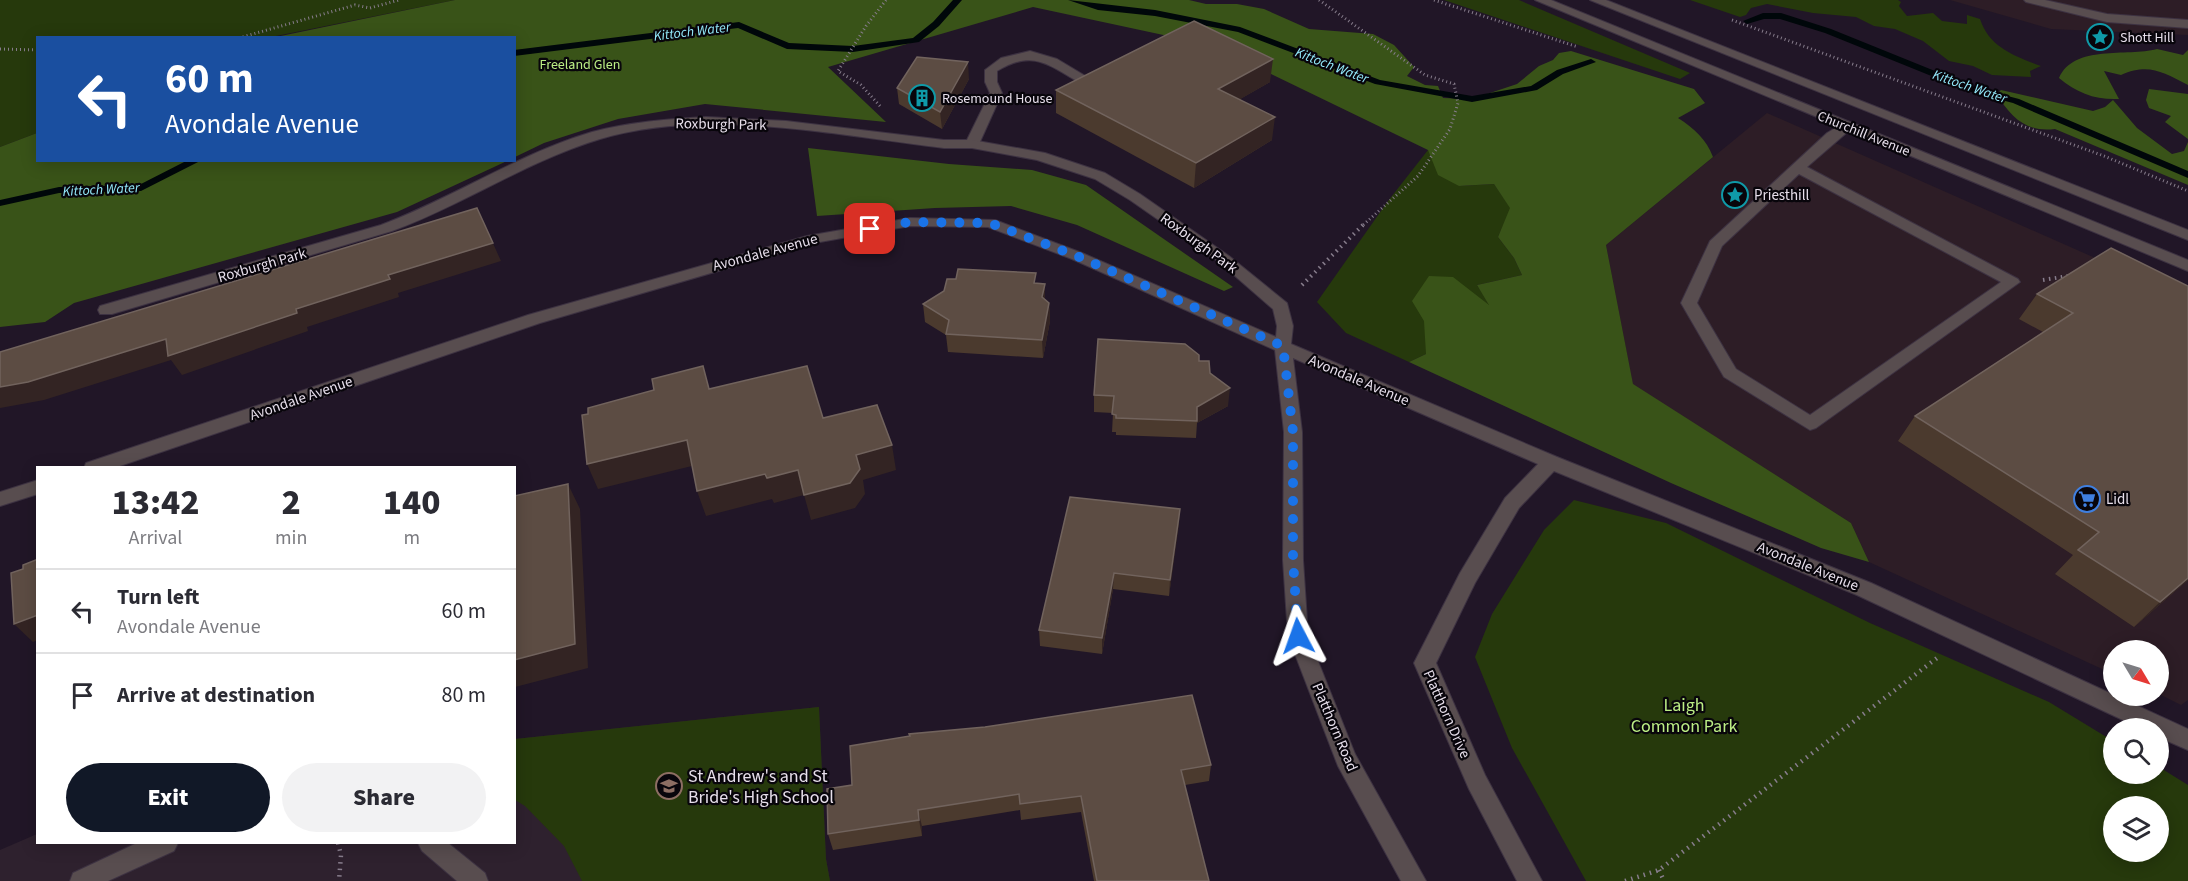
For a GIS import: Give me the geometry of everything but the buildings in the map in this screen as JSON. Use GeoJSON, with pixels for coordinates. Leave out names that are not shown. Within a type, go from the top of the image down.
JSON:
{"type":"FeatureCollection","features":[{"type":"Feature","properties":{"kind":"street","name":"Churchill Avenue"},"geometry":{"type":"LineString","coordinates":[[1541,0],[2188,266]]}},
{"type":"Feature","properties":{"kind":"street","name":"Churchill Avenue"},"geometry":{"type":"LineString","coordinates":[[1596,0],[2188,234]]}},
{"type":"Feature","properties":{"kind":"street"},"geometry":{"type":"LineString","coordinates":[[2030,0],[2107,18],[2188,24]]}},
{"type":"Feature","properties":{"kind":"street"},"geometry":{"type":"LineString","coordinates":[[972,144],[996,93],[991,82],[991,70],[1004,60],[1016,55],[1033,53],[1091,83]]}},
{"type":"Feature","properties":{"kind":"street","name":"Roxburgh Park"},"geometry":{"type":"LineString","coordinates":[[106,310],[395,225],[446,204],[488,179],[565,144],[626,128],[688,120],[746,122],[944,144],[972,144],[1040,156],[1100,176],[1136,197],[1224,259],[1281,307]]}},
{"type":"Feature","properties":{"kind":"street"},"geometry":{"type":"LineString","coordinates":[[1799,168],[2012,282],[1810,424],[1730,373],[1689,303],[1715,244],[1832,136],[1847,125]]}},
{"type":"Feature","properties":{"kind":"street","name":"Avondale Avenue"},"geometry":{"type":"LineString","coordinates":[[99,466],[534,319],[812,239],[910,222],[990,223],[1077,256],[1551,462],[1864,589],[2188,740]]}},
{"type":"Feature","properties":{"kind":"street"},"geometry":{"type":"LineString","coordinates":[[1281,307],[1285,326],[1283,346]]}},
{"type":"Feature","properties":{"kind":"street","name":"Platthorn Road"},"geometry":{"type":"LineString","coordinates":[[1283,346],[1293,432],[1293,560],[1298,636],[1346,759],[1414,881]]}},
{"type":"Feature","properties":{"kind":"street","name":"Platthorn Drive"},"geometry":{"type":"LineString","coordinates":[[1530,881],[1477,782],[1425,663],[1467,579],[1512,503],[1551,462]]}},
{"type":"Feature","properties":{"kind":"street"},"geometry":{"type":"LineString","coordinates":[[0,499],[36,488]]}},
{"type":"Feature","properties":{"kind":"street"},"geometry":{"type":"LineString","coordinates":[[82,881],[164,844]]}},
{"type":"Feature","properties":{"kind":"street"},"geometry":{"type":"LineString","coordinates":[[431,844],[476,881]]}},
{"type":"Feature","properties":{"kind":"path"},"geometry":{"type":"LineString","coordinates":[[246,36],[355,5],[370,8],[399,0]]}},
{"type":"Feature","properties":{"kind":"path"},"geometry":{"type":"LineString","coordinates":[[838,71],[886,0]]}},
{"type":"Feature","properties":{"kind":"path"},"geometry":{"type":"LineString","coordinates":[[1281,307],[1380,208],[1418,176],[1450,129],[1458,103],[1454,84],[1425,75],[1319,0]]}},
{"type":"Feature","properties":{"kind":"path"},"geometry":{"type":"LineString","coordinates":[[1724,18],[2104,156],[2188,191]]}},
{"type":"Feature","properties":{"kind":"path"},"geometry":{"type":"LineString","coordinates":[[0,49],[36,50]]}},
{"type":"Feature","properties":{"kind":"path"},"geometry":{"type":"LineString","coordinates":[[2012,282],[2065,278],[2074,272]]}},
{"type":"Feature","properties":{"kind":"path"},"geometry":{"type":"LineString","coordinates":[[1624,881],[1659,870],[1966,636]]}},
{"type":"Feature","properties":{"kind":"path"},"geometry":{"type":"LineString","coordinates":[[338,844],[341,855],[339,881]]}},
{"type":"Feature","properties":{"kind":"path"},"geometry":{"type":"LineString","coordinates":[[1659,870],[1664,881]]}},
{"type":"Feature","properties":{"kind":"shaded area"},"geometry":{"type":"Polygon","coordinates":[[[1950,0],[2188,0],[2188,35],[2051,29],[1950,0]]]}},
{"type":"Feature","properties":{"kind":"shaded area"},"geometry":{"type":"Polygon","coordinates":[[[1767,113],[2188,299],[2188,700],[2181,705],[2169,699],[2169,640],[2103,640],[2103,669],[1869,562],[1851,523],[1633,385],[1606,245],[1767,113]]]}},
{"type":"Feature","properties":{"kind":"shaded area","name":"St Andrew's and St Bride's High School"},"geometry":{"type":"Polygon","coordinates":[[[819,707],[826,859],[830,881],[0,881],[0,850],[36,834],[36,844],[516,844],[516,739],[819,707]]]}},
{"type":"Feature","properties":{"kind":"green space"},"geometry":{"type":"Polygon","coordinates":[[[0,0],[455,0],[276,36],[36,36],[36,133],[0,147],[0,0]]]}},
{"type":"Feature","properties":{"kind":"green space","name":"Freeland Glen"},"geometry":{"type":"Polygon","coordinates":[[[455,0],[1189,0],[1206,4],[1237,4],[1264,9],[1309,29],[1373,34],[1394,45],[1414,67],[1407,76],[1425,85],[1438,86],[1443,98],[1472,99],[1517,84],[1539,66],[1553,60],[1559,53],[1571,51],[1694,89],[1705,103],[1678,118],[1699,135],[1713,157],[1606,245],[1633,384],[1851,523],[1869,562],[1821,548],[1671,483],[1409,362],[1426,354],[1424,321],[1412,301],[1429,276],[1453,277],[1489,305],[1477,285],[1522,275],[1514,258],[1498,237],[1510,208],[1494,184],[1459,186],[1438,175],[1428,150],[1201,40],[1182,39],[1033,7],[828,67],[886,122],[705,104],[618,119],[544,143],[516,157],[516,36],[281,36],[455,0]]]}},
{"type":"Feature","properties":{"kind":"green space"},"geometry":{"type":"Polygon","coordinates":[[[1444,0],[1519,0],[1690,73],[1680,79],[1444,0]]]}},
{"type":"Feature","properties":{"kind":"green space"},"geometry":{"type":"Polygon","coordinates":[[[1690,0],[1898,0],[1901,2],[1899,6],[1907,16],[1933,13],[1942,21],[1967,24],[1967,15],[1980,19],[1984,29],[1996,44],[2012,54],[2041,66],[2030,71],[2031,77],[1992,75],[1973,66],[1949,61],[1923,41],[1895,29],[1874,26],[1856,17],[1813,13],[1767,4],[1751,8],[1746,15],[1740,17],[1690,0]]]}},
{"type":"Feature","properties":{"kind":"green space"},"geometry":{"type":"Polygon","coordinates":[[[2157,49],[2183,55],[2188,50],[2188,85],[2148,69],[2121,75],[2104,71],[2119,99],[2110,99],[2087,94],[2059,78],[2066,67],[2076,60],[2089,56],[2157,49]]]}},
{"type":"Feature","properties":{"kind":"green space"},"geometry":{"type":"Polygon","coordinates":[[[2149,89],[2188,94],[2188,139],[2165,122],[2171,116],[2149,108],[2146,100],[2149,89]]]}},
{"type":"Feature","properties":{"kind":"green space"},"geometry":{"type":"Polygon","coordinates":[[[2001,90],[2093,111],[2105,107],[2113,100],[2137,128],[2172,154],[2184,151],[2188,142],[2188,185],[2055,129],[2045,130],[2020,122],[1997,94],[2001,90]]]}},
{"type":"Feature","properties":{"kind":"green space"},"geometry":{"type":"Polygon","coordinates":[[[36,133],[36,162],[505,162],[397,212],[74,303],[45,322],[0,327],[0,147],[36,133]]]}},
{"type":"Feature","properties":{"kind":"green space"},"geometry":{"type":"Polygon","coordinates":[[[808,148],[949,164],[1032,170],[1086,185],[1233,287],[1224,291],[1077,225],[1011,206],[935,208],[817,216],[808,148]]]}},
{"type":"Feature","properties":{"kind":"green space"},"geometry":{"type":"Polygon","coordinates":[[[1428,150],[1459,186],[1494,184],[1511,208],[1498,237],[1514,258],[1522,275],[1477,285],[1491,306],[1427,326],[1426,354],[1409,362],[1346,333],[1317,302],[1388,201],[1428,150]]]}},
{"type":"Feature","properties":{"kind":"green space","name":"Laigh Common Park"},"geometry":{"type":"Polygon","coordinates":[[[1574,500],[1666,523],[1870,623],[2049,702],[2103,735],[2103,784],[2169,784],[2169,773],[2188,785],[2188,881],[1586,881],[1512,748],[1475,657],[1492,614],[1544,530],[1574,500]]]}},
{"type":"Feature","properties":{"kind":"green space","name":"St Andrew's and St Bride's High School"},"geometry":{"type":"Polygon","coordinates":[[[819,707],[826,859],[830,881],[582,881],[564,846],[525,806],[516,801],[516,739],[819,707]]]}},
{"type":"Feature","properties":{"kind":"waterway","name":"Kittoch Water"},"geometry":{"type":"LineString","coordinates":[[516,53],[739,25],[787,46],[853,49],[916,40],[936,24],[958,0]]}},
{"type":"Feature","properties":{"kind":"waterway","name":"Kittoch Water"},"geometry":{"type":"LineString","coordinates":[[1072,0],[1098,7],[1155,13],[1240,30],[1378,82],[1472,99],[1534,88],[1560,72],[1591,62]]}},
{"type":"Feature","properties":{"kind":"waterway","name":"Kittoch Water"},"geometry":{"type":"LineString","coordinates":[[1747,21],[1763,16],[1781,16],[1828,31],[1974,90],[2016,101],[2188,175]]}},
{"type":"Feature","properties":{"kind":"waterway","name":"Kittoch Water"},"geometry":{"type":"LineString","coordinates":[[0,203],[59,190],[141,188],[193,162]]}},
{"type":"Feature","properties":{"kind":"place","name":"Shott Hill"},"geometry":{"type":"Point","coordinates":[2100,37]}},
{"type":"Feature","properties":{"kind":"place","name":"Rosemound House"},"geometry":{"type":"Point","coordinates":[922,98]}},
{"type":"Feature","properties":{"kind":"place","name":"Priesthill"},"geometry":{"type":"Point","coordinates":[1735,195]}},
{"type":"Feature","properties":{"kind":"place","name":"Lidl"},"geometry":{"type":"Point","coordinates":[2087,499]}},
{"type":"Feature","properties":{"kind":"place","name":"St Andrew's and St Bride's High School"},"geometry":{"type":"Point","coordinates":[669,786]}},
{"type":"Feature","properties":{"kind":"route"},"geometry":{"type":"LineString","coordinates":[[870,229],[910,222],[990,223],[1077,256],[1283,346],[1293,432],[1293,560],[1298,636]]}}]}
